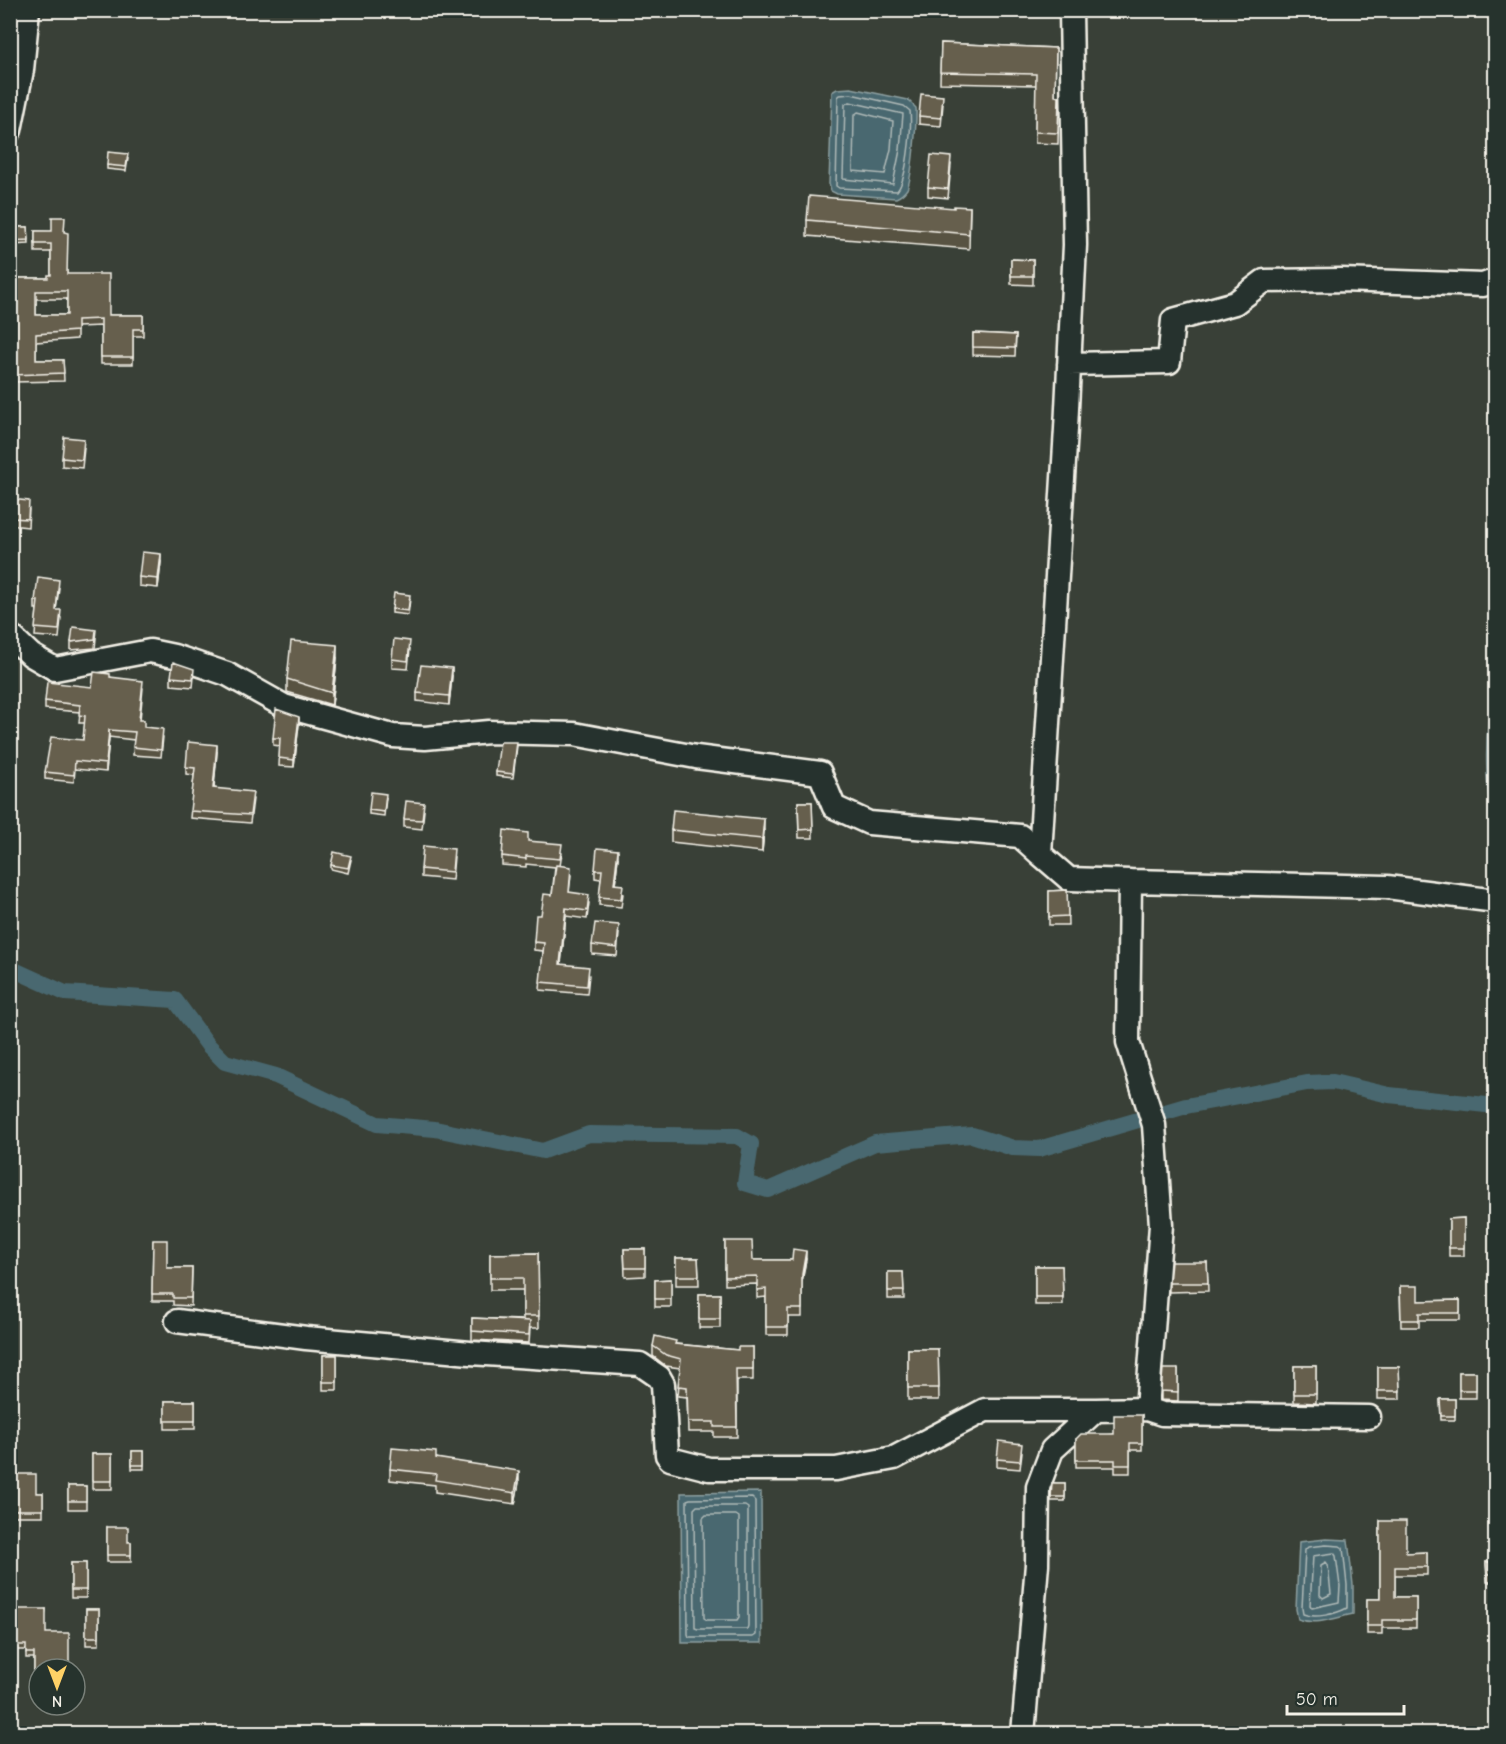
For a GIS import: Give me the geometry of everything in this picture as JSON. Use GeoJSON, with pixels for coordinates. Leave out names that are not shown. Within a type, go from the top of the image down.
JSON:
{"type":"FeatureCollection","features":[{"type":"Feature","properties":{"kind":"street"},"geometry":{"type":"LineString","coordinates":[[10,130],[22,70],[28,10]]}},
{"type":"Feature","properties":{"kind":"street"},"geometry":{"type":"LineString","coordinates":[[1040,854],[1076,245],[1071,10]]}},
{"type":"Feature","properties":{"kind":"street"},"geometry":{"type":"LineString","coordinates":[[1070,364],[1169,362],[1173,320],[1235,303],[1264,281],[1341,280],[1483,285],[1496,279]]}},
{"type":"Feature","properties":{"kind":"street"},"geometry":{"type":"LineString","coordinates":[[10,635],[31,655],[55,669],[150,651],[174,656],[227,674],[284,706],[393,736],[425,738],[489,732],[574,734],[696,757],[820,773],[834,807],[869,823],[1020,836],[1070,879],[1387,887],[1496,901]]}},
{"type":"Feature","properties":{"kind":"street"},"geometry":{"type":"LineString","coordinates":[[1130,881],[1128,1042],[1151,1115],[1161,1225],[1147,1409]]}},
{"type":"Feature","properties":{"kind":"street"},"geometry":{"type":"LineString","coordinates":[[177,1321],[318,1339],[639,1365],[659,1377],[663,1384],[667,1455],[670,1459],[709,1469],[836,1469],[894,1458],[985,1410],[1147,1409],[1162,1414],[1369,1417]]}},
{"type":"Feature","properties":{"kind":"street"},"geometry":{"type":"LineString","coordinates":[[1023,1734],[1037,1564],[1038,1487],[1052,1450],[1096,1410]]}},
{"type":"Feature","properties":{"kind":"water"},"geometry":{"type":"Polygon","coordinates":[[[851,88],[908,100],[916,108],[914,149],[909,183],[905,192],[896,198],[837,194],[831,191],[829,184],[832,92],[837,89],[851,88]]]}},
{"type":"Feature","properties":{"kind":"water"},"geometry":{"type":"Polygon","coordinates":[[[1495,684],[1495,850],[1488,788],[1487,746],[1495,684]]]}},
{"type":"Feature","properties":{"kind":"water"},"geometry":{"type":"Polygon","coordinates":[[[761,1492],[762,1643],[682,1643],[681,1493],[761,1492]]]}},
{"type":"Feature","properties":{"kind":"water"},"geometry":{"type":"Polygon","coordinates":[[[1326,1539],[1348,1540],[1353,1585],[1353,1614],[1319,1622],[1298,1619],[1296,1609],[1299,1542],[1326,1539]]]}},
{"type":"Feature","properties":{"kind":"building"},"geometry":{"type":"Polygon","coordinates":[[[10,10],[12,10],[10,36],[10,10]]]}},
{"type":"Feature","properties":{"kind":"building"},"geometry":{"type":"Polygon","coordinates":[[[941,43],[1056,48],[1055,96],[1059,97],[1058,133],[1035,132],[1036,74],[940,72],[941,43]]]}},
{"type":"Feature","properties":{"kind":"building"},"geometry":{"type":"Polygon","coordinates":[[[921,94],[943,96],[941,118],[919,116],[921,94]]]}},
{"type":"Feature","properties":{"kind":"building"},"geometry":{"type":"Polygon","coordinates":[[[108,152],[128,154],[126,167],[107,165],[108,152]]]}},
{"type":"Feature","properties":{"kind":"building"},"geometry":{"type":"Polygon","coordinates":[[[931,155],[951,157],[948,189],[928,187],[931,155]]]}},
{"type":"Feature","properties":{"kind":"building"},"geometry":{"type":"Polygon","coordinates":[[[809,196],[954,208],[954,206],[970,207],[969,234],[807,220],[809,196]]]}},
{"type":"Feature","properties":{"kind":"building"},"geometry":{"type":"Polygon","coordinates":[[[52,217],[65,217],[64,232],[68,233],[67,274],[109,274],[109,315],[143,315],[143,329],[133,329],[133,357],[101,357],[101,319],[77,320],[77,331],[36,334],[36,360],[63,360],[64,373],[12,375],[10,271],[15,271],[15,278],[48,278],[48,275],[51,275],[51,244],[35,244],[35,231],[52,231],[52,217]],[[36,291],[36,315],[67,315],[67,291],[36,291]]]}},
{"type":"Feature","properties":{"kind":"building"},"geometry":{"type":"Polygon","coordinates":[[[10,227],[28,227],[29,240],[10,241],[10,227]]]}},
{"type":"Feature","properties":{"kind":"building"},"geometry":{"type":"Polygon","coordinates":[[[1011,259],[1033,260],[1033,276],[1011,276],[1011,259]]]}},
{"type":"Feature","properties":{"kind":"building"},"geometry":{"type":"Polygon","coordinates":[[[973,333],[1016,335],[1015,348],[973,347],[973,333]]]}},
{"type":"Feature","properties":{"kind":"building"},"geometry":{"type":"Polygon","coordinates":[[[64,437],[84,439],[82,460],[62,458],[64,437]]]}},
{"type":"Feature","properties":{"kind":"building"},"geometry":{"type":"Polygon","coordinates":[[[10,499],[29,501],[28,519],[10,518],[10,499]]]}},
{"type":"Feature","properties":{"kind":"building"},"geometry":{"type":"Polygon","coordinates":[[[142,552],[161,554],[158,579],[139,577],[142,552]]]}},
{"type":"Feature","properties":{"kind":"building"},"geometry":{"type":"Polygon","coordinates":[[[38,577],[59,580],[56,610],[61,610],[59,630],[35,628],[38,577]]]}},
{"type":"Feature","properties":{"kind":"building"},"geometry":{"type":"Polygon","coordinates":[[[394,593],[410,595],[408,611],[392,609],[394,593]]]}},
{"type":"Feature","properties":{"kind":"building"},"geometry":{"type":"Polygon","coordinates":[[[73,627],[96,630],[95,639],[71,642],[73,627]]]}},
{"type":"Feature","properties":{"kind":"building"},"geometry":{"type":"Polygon","coordinates":[[[394,639],[410,641],[408,661],[392,659],[394,639]]]}},
{"type":"Feature","properties":{"kind":"building"},"geometry":{"type":"Polygon","coordinates":[[[291,641],[337,645],[332,693],[287,679],[291,641]]]}},
{"type":"Feature","properties":{"kind":"building"},"geometry":{"type":"Polygon","coordinates":[[[173,662],[194,669],[193,679],[171,677],[173,662]]]}},
{"type":"Feature","properties":{"kind":"building"},"geometry":{"type":"Polygon","coordinates":[[[421,665],[452,668],[449,696],[417,693],[421,665]]]}},
{"type":"Feature","properties":{"kind":"building"},"geometry":{"type":"Polygon","coordinates":[[[94,672],[110,674],[110,677],[143,681],[139,720],[144,720],[144,727],[163,729],[161,750],[133,747],[135,732],[109,730],[106,764],[75,761],[74,775],[45,772],[51,737],[83,740],[85,716],[79,715],[80,705],[45,701],[47,682],[92,687],[94,672]]]}},
{"type":"Feature","properties":{"kind":"building"},"geometry":{"type":"Polygon","coordinates":[[[276,709],[299,717],[294,760],[279,758],[280,738],[273,738],[276,709]]]}},
{"type":"Feature","properties":{"kind":"building"},"geometry":{"type":"Polygon","coordinates":[[[188,742],[217,745],[213,788],[253,792],[250,815],[190,811],[195,768],[186,767],[188,742]]]}},
{"type":"Feature","properties":{"kind":"building"},"geometry":{"type":"Polygon","coordinates":[[[500,742],[517,742],[513,774],[496,772],[500,742]]]}},
{"type":"Feature","properties":{"kind":"building"},"geometry":{"type":"Polygon","coordinates":[[[371,792],[386,794],[384,812],[369,810],[371,792]]]}},
{"type":"Feature","properties":{"kind":"building"},"geometry":{"type":"Polygon","coordinates":[[[406,801],[424,803],[422,820],[404,819],[406,801]]]}},
{"type":"Feature","properties":{"kind":"building"},"geometry":{"type":"Polygon","coordinates":[[[798,802],[812,802],[813,829],[799,830],[798,802]]]}},
{"type":"Feature","properties":{"kind":"building"},"geometry":{"type":"Polygon","coordinates":[[[673,810],[764,819],[762,839],[671,830],[673,810]]]}},
{"type":"Feature","properties":{"kind":"building"},"geometry":{"type":"Polygon","coordinates":[[[504,830],[528,833],[528,841],[562,844],[560,859],[502,856],[504,830]]]}},
{"type":"Feature","properties":{"kind":"building"},"geometry":{"type":"Polygon","coordinates":[[[423,846],[454,849],[452,872],[421,869],[423,846]]]}},
{"type":"Feature","properties":{"kind":"building"},"geometry":{"type":"Polygon","coordinates":[[[597,848],[618,850],[614,884],[623,885],[621,899],[599,897],[602,870],[595,870],[597,848]]]}},
{"type":"Feature","properties":{"kind":"building"},"geometry":{"type":"Polygon","coordinates":[[[334,852],[351,856],[348,868],[331,865],[334,852]]]}},
{"type":"Feature","properties":{"kind":"building"},"geometry":{"type":"Polygon","coordinates":[[[556,865],[571,867],[569,892],[589,895],[587,911],[566,908],[560,964],[589,967],[587,986],[540,982],[544,943],[534,942],[536,915],[541,915],[544,894],[552,895],[556,865]]]}},
{"type":"Feature","properties":{"kind":"building"},"geometry":{"type":"Polygon","coordinates":[[[1067,890],[1068,916],[1049,917],[1049,891],[1067,890]]]}},
{"type":"Feature","properties":{"kind":"building"},"geometry":{"type":"Polygon","coordinates":[[[595,923],[619,925],[617,948],[592,945],[595,923]]]}},
{"type":"Feature","properties":{"kind":"building"},"geometry":{"type":"Polygon","coordinates":[[[1464,1218],[1464,1248],[1449,1248],[1449,1219],[1464,1218]]]}},
{"type":"Feature","properties":{"kind":"building"},"geometry":{"type":"Polygon","coordinates":[[[153,1240],[167,1240],[167,1268],[192,1268],[191,1298],[173,1298],[173,1294],[152,1294],[153,1240]]]}},
{"type":"Feature","properties":{"kind":"building"},"geometry":{"type":"Polygon","coordinates":[[[725,1241],[752,1241],[753,1260],[792,1260],[793,1249],[806,1251],[802,1274],[802,1309],[788,1309],[788,1327],[766,1327],[766,1289],[757,1290],[757,1276],[725,1277],[725,1241]]]}},
{"type":"Feature","properties":{"kind":"building"},"geometry":{"type":"Polygon","coordinates":[[[624,1249],[645,1249],[645,1268],[625,1268],[624,1249]]]}},
{"type":"Feature","properties":{"kind":"building"},"geometry":{"type":"Polygon","coordinates":[[[538,1253],[539,1316],[523,1316],[523,1278],[490,1278],[490,1254],[538,1253]]]}},
{"type":"Feature","properties":{"kind":"building"},"geometry":{"type":"Polygon","coordinates":[[[676,1258],[698,1258],[699,1276],[676,1276],[676,1258]]]}},
{"type":"Feature","properties":{"kind":"building"},"geometry":{"type":"Polygon","coordinates":[[[1171,1262],[1207,1262],[1208,1283],[1169,1283],[1171,1262]]]}},
{"type":"Feature","properties":{"kind":"building"},"geometry":{"type":"Polygon","coordinates":[[[1035,1266],[1062,1266],[1063,1297],[1035,1297],[1035,1266]]]}},
{"type":"Feature","properties":{"kind":"building"},"geometry":{"type":"Polygon","coordinates":[[[888,1272],[903,1272],[904,1291],[888,1291],[888,1272]]]}},
{"type":"Feature","properties":{"kind":"building"},"geometry":{"type":"Polygon","coordinates":[[[671,1279],[671,1299],[655,1299],[655,1280],[671,1279]]]}},
{"type":"Feature","properties":{"kind":"building"},"geometry":{"type":"Polygon","coordinates":[[[1400,1286],[1418,1286],[1418,1301],[1460,1300],[1460,1313],[1419,1313],[1419,1320],[1401,1320],[1400,1286]]]}},
{"type":"Feature","properties":{"kind":"building"},"geometry":{"type":"Polygon","coordinates":[[[699,1294],[720,1294],[720,1319],[699,1319],[699,1294]]]}},
{"type":"Feature","properties":{"kind":"building"},"geometry":{"type":"Polygon","coordinates":[[[472,1318],[530,1321],[529,1335],[472,1331],[472,1318]]]}},
{"type":"Feature","properties":{"kind":"building"},"geometry":{"type":"Polygon","coordinates":[[[655,1336],[676,1341],[675,1344],[738,1350],[738,1347],[753,1347],[753,1369],[736,1369],[737,1427],[714,1427],[714,1422],[688,1422],[687,1387],[678,1386],[681,1359],[666,1355],[653,1346],[655,1336]]]}},
{"type":"Feature","properties":{"kind":"building"},"geometry":{"type":"Polygon","coordinates":[[[908,1349],[938,1349],[939,1388],[908,1388],[908,1349]]]}},
{"type":"Feature","properties":{"kind":"building"},"geometry":{"type":"Polygon","coordinates":[[[323,1355],[337,1355],[337,1382],[323,1382],[323,1355]]]}},
{"type":"Feature","properties":{"kind":"building"},"geometry":{"type":"Polygon","coordinates":[[[1294,1366],[1316,1366],[1316,1394],[1294,1394],[1294,1366]]]}},
{"type":"Feature","properties":{"kind":"building"},"geometry":{"type":"Polygon","coordinates":[[[1378,1367],[1399,1367],[1400,1391],[1378,1391],[1378,1367]]]}},
{"type":"Feature","properties":{"kind":"building"},"geometry":{"type":"Polygon","coordinates":[[[1163,1369],[1178,1369],[1178,1392],[1161,1391],[1163,1369]]]}},
{"type":"Feature","properties":{"kind":"building"},"geometry":{"type":"Polygon","coordinates":[[[1459,1372],[1476,1372],[1476,1390],[1459,1390],[1459,1372]]]}},
{"type":"Feature","properties":{"kind":"building"},"geometry":{"type":"Polygon","coordinates":[[[1440,1399],[1455,1399],[1455,1416],[1441,1416],[1440,1399]]]}},
{"type":"Feature","properties":{"kind":"building"},"geometry":{"type":"Polygon","coordinates":[[[165,1401],[195,1401],[195,1421],[165,1421],[165,1401]]]}},
{"type":"Feature","properties":{"kind":"building"},"geometry":{"type":"Polygon","coordinates":[[[1114,1415],[1142,1415],[1142,1443],[1130,1443],[1130,1465],[1115,1465],[1115,1460],[1076,1460],[1076,1439],[1081,1434],[1114,1434],[1114,1415]]]}},
{"type":"Feature","properties":{"kind":"building"},"geometry":{"type":"Polygon","coordinates":[[[999,1441],[1022,1444],[1020,1461],[997,1459],[999,1441]]]}},
{"type":"Feature","properties":{"kind":"building"},"geometry":{"type":"Polygon","coordinates":[[[392,1448],[436,1452],[436,1458],[519,1471],[515,1493],[435,1480],[436,1474],[390,1469],[392,1448]]]}},
{"type":"Feature","properties":{"kind":"building"},"geometry":{"type":"Polygon","coordinates":[[[132,1451],[144,1451],[144,1465],[132,1465],[132,1451]]]}},
{"type":"Feature","properties":{"kind":"building"},"geometry":{"type":"Polygon","coordinates":[[[92,1454],[112,1454],[112,1481],[92,1481],[92,1454]]]}},
{"type":"Feature","properties":{"kind":"building"},"geometry":{"type":"Polygon","coordinates":[[[10,1474],[36,1474],[36,1493],[43,1493],[43,1510],[10,1510],[10,1474]]]}},
{"type":"Feature","properties":{"kind":"building"},"geometry":{"type":"Polygon","coordinates":[[[1052,1483],[1065,1483],[1065,1497],[1051,1497],[1052,1483]]]}},
{"type":"Feature","properties":{"kind":"building"},"geometry":{"type":"Polygon","coordinates":[[[68,1486],[86,1486],[86,1501],[68,1501],[68,1486]]]}},
{"type":"Feature","properties":{"kind":"building"},"geometry":{"type":"Polygon","coordinates":[[[1380,1521],[1406,1521],[1406,1553],[1427,1552],[1427,1567],[1395,1567],[1395,1597],[1416,1597],[1416,1620],[1382,1620],[1382,1626],[1367,1626],[1367,1599],[1380,1599],[1380,1521]]]}},
{"type":"Feature","properties":{"kind":"building"},"geometry":{"type":"Polygon","coordinates":[[[107,1527],[128,1527],[131,1555],[107,1555],[107,1527]]]}},
{"type":"Feature","properties":{"kind":"building"},"geometry":{"type":"Polygon","coordinates":[[[1486,1562],[1496,1562],[1496,1574],[1487,1574],[1486,1562]]]}},
{"type":"Feature","properties":{"kind":"building"},"geometry":{"type":"Polygon","coordinates":[[[71,1563],[86,1563],[86,1590],[71,1590],[71,1563]]]}},
{"type":"Feature","properties":{"kind":"building"},"geometry":{"type":"Polygon","coordinates":[[[11,1609],[46,1609],[46,1633],[69,1633],[69,1657],[34,1657],[34,1653],[26,1653],[26,1645],[10,1645],[11,1609]]]}},
{"type":"Feature","properties":{"kind":"building"},"geometry":{"type":"Polygon","coordinates":[[[86,1609],[99,1609],[99,1637],[86,1637],[86,1609]]]}},
{"type":"Feature","properties":{"kind":"building"},"geometry":{"type":"Polygon","coordinates":[[[10,1700],[14,1700],[14,1716],[10,1716],[10,1700]]]}},
{"type":"Feature","properties":{"kind":"building"},"geometry":{"type":"Polygon","coordinates":[[[32,1732],[56,1732],[56,1734],[32,1734],[32,1732]]]}},
{"type":"Feature","properties":{"kind":"waterway"},"geometry":{"type":"LineString","coordinates":[[10,968],[65,993],[175,1000],[208,1045],[225,1062],[276,1076],[377,1124],[435,1129],[543,1151],[589,1134],[737,1136],[751,1144],[745,1183],[768,1190],[875,1143],[972,1135],[1013,1148],[1039,1149],[1186,1106],[1307,1083],[1333,1082],[1389,1095],[1496,1106]]}}]}
